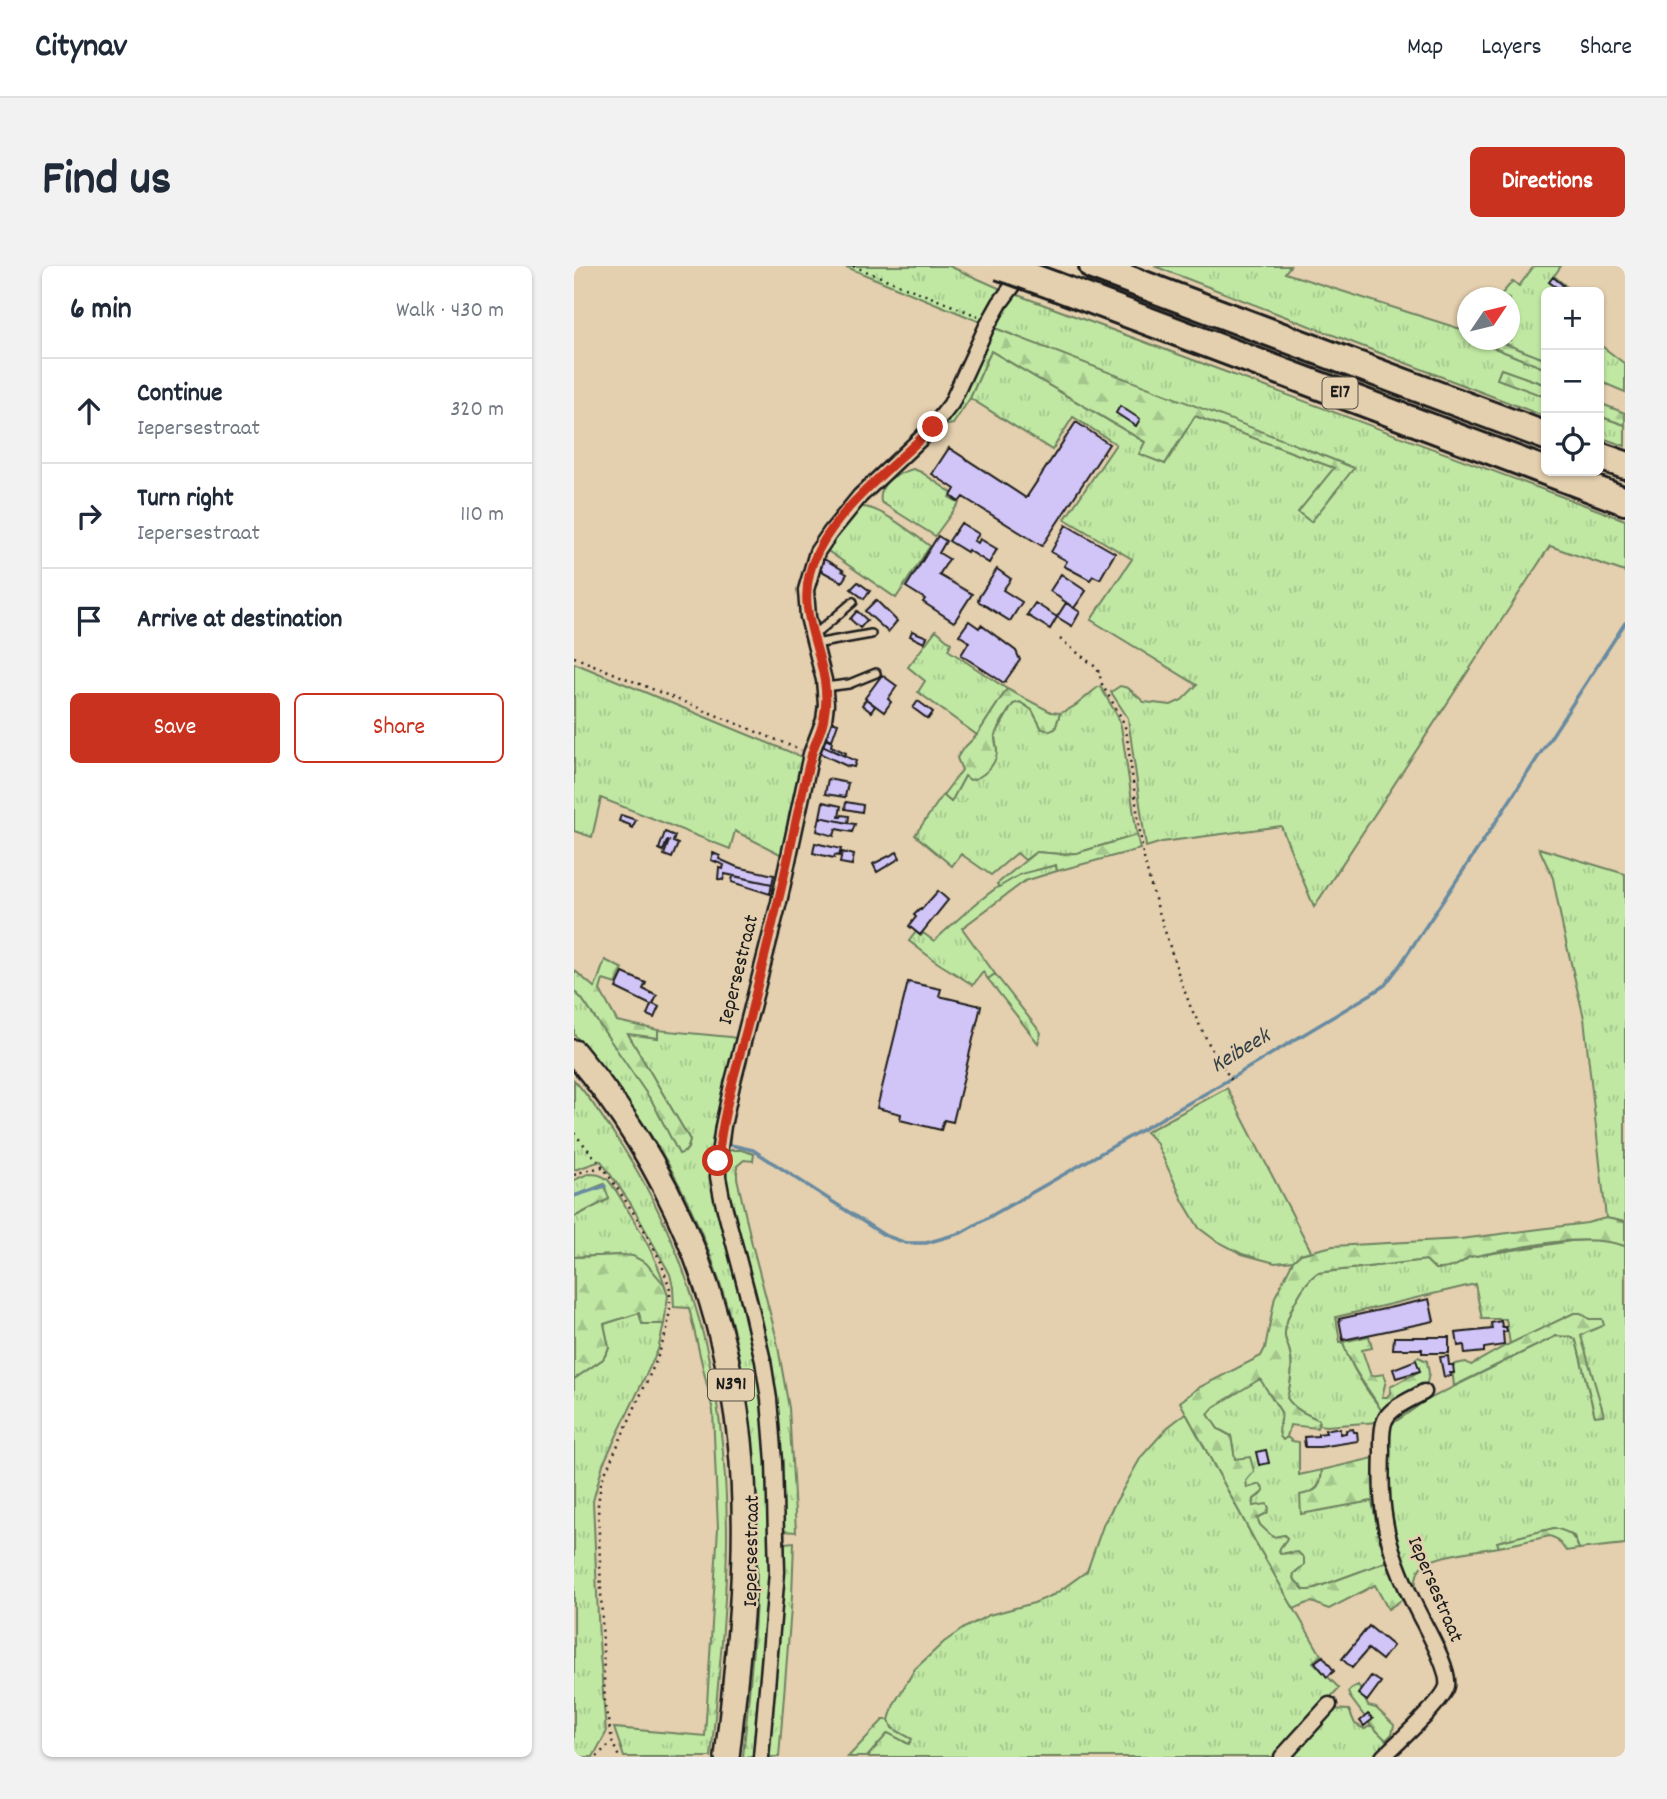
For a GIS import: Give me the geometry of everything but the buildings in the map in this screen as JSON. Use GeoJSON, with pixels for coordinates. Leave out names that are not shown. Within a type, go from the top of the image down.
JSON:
{"type":"FeatureCollection","features":[{"type":"Feature","properties":{"kind":"highway","name":"E17"},"geometry":{"type":"LineString","coordinates":[[1000,266],[1625,500]]}},
{"type":"Feature","properties":{"kind":"highway","name":"E17"},"geometry":{"type":"LineString","coordinates":[[1093,266],[1541,434]]}},
{"type":"Feature","properties":{"kind":"highway"},"geometry":{"type":"LineString","coordinates":[[1604,458],[1625,466]]}},
{"type":"Feature","properties":{"kind":"main road","name":"N391"},"geometry":{"type":"LineString","coordinates":[[574,1052],[620,1111],[662,1180],[700,1266],[724,1347],[740,1441],[744,1542],[736,1684],[727,1757]]}},
{"type":"Feature","properties":{"kind":"street","name":"Iepersestraat"},"geometry":{"type":"LineString","coordinates":[[761,1757],[777,1572],[774,1462],[763,1362],[722,1198],[718,1161],[723,1126],[779,902],[811,754],[827,704],[808,617],[806,590],[817,552],[830,533],[860,496],[916,444],[951,404],[986,328],[1000,303],[1027,266]]}},
{"type":"Feature","properties":{"kind":"street","name":"Iepersestraat"},"geometry":{"type":"LineString","coordinates":[[1383,1757],[1447,1689],[1443,1664],[1407,1590],[1384,1519],[1382,1461],[1385,1420],[1395,1409],[1424,1392]]}},
{"type":"Feature","properties":{"kind":"street"},"geometry":{"type":"LineString","coordinates":[[1282,1757],[1329,1705]]}},
{"type":"Feature","properties":{"kind":"lane"},"geometry":{"type":"LineString","coordinates":[[813,638],[853,602]]}},
{"type":"Feature","properties":{"kind":"lane"},"geometry":{"type":"LineString","coordinates":[[813,638],[871,634]]}},
{"type":"Feature","properties":{"kind":"lane"},"geometry":{"type":"LineString","coordinates":[[825,687],[849,684],[876,673]]}},
{"type":"Feature","properties":{"kind":"path"},"geometry":{"type":"LineString","coordinates":[[853,266],[977,315],[986,328]]}},
{"type":"Feature","properties":{"kind":"path"},"geometry":{"type":"LineString","coordinates":[[1060,639],[1097,668],[1102,684],[1122,717],[1150,883],[1191,1008],[1213,1052],[1234,1084]]}},
{"type":"Feature","properties":{"kind":"path"},"geometry":{"type":"LineString","coordinates":[[574,657],[811,754]]}},
{"type":"Feature","properties":{"kind":"path"},"geometry":{"type":"LineString","coordinates":[[574,1133],[603,1167],[640,1224],[661,1262],[670,1289],[667,1330],[657,1359],[600,1482],[598,1505],[605,1706],[613,1744],[619,1757]]}},
{"type":"Feature","properties":{"kind":"path"},"geometry":{"type":"LineString","coordinates":[[574,1175],[603,1167]]}},
{"type":"Feature","properties":{"kind":"path"},"geometry":{"type":"LineString","coordinates":[[597,1757],[613,1744]]}},
{"type":"Feature","properties":{"kind":"green space"},"geometry":{"type":"Polygon","coordinates":[[[844,266],[949,266],[1001,289],[983,323],[844,266]]]}},
{"type":"Feature","properties":{"kind":"green space"},"geometry":{"type":"Polygon","coordinates":[[[1154,266],[1290,266],[1285,273],[1457,328],[1457,350],[1499,350],[1541,367],[1541,383],[1501,369],[1498,379],[1541,395],[1541,415],[1154,266]]]}},
{"type":"Feature","properties":{"kind":"green space"},"geometry":{"type":"Polygon","coordinates":[[[1534,266],[1561,266],[1554,276],[1567,287],[1541,287],[1541,358],[1520,350],[1520,287],[1508,287],[1513,281],[1519,286],[1534,266]]]}},
{"type":"Feature","properties":{"kind":"green space"},"geometry":{"type":"Polygon","coordinates":[[[1015,294],[1625,520],[1625,572],[1550,546],[1314,907],[1281,826],[1162,842],[1146,847],[1128,718],[1111,692],[1120,686],[1128,688],[1144,702],[1171,705],[1182,700],[1197,685],[1091,620],[1132,559],[1065,519],[1116,444],[1073,417],[1052,450],[970,398],[991,351],[1146,443],[1165,464],[1195,416],[1335,468],[1299,512],[1353,468],[992,327],[1003,306],[1015,294]]]}},
{"type":"Feature","properties":{"kind":"green space"},"geometry":{"type":"Polygon","coordinates":[[[992,327],[1354,468],[1311,522],[1298,512],[1334,468],[1195,416],[1165,464],[1139,454],[1145,442],[991,351],[970,398],[953,424],[943,426],[992,327]]]}},
{"type":"Feature","properties":{"kind":"green space"},"geometry":{"type":"Polygon","coordinates":[[[1604,348],[1625,364],[1625,392],[1604,383],[1604,348]]]}},
{"type":"Feature","properties":{"kind":"green space"},"geometry":{"type":"Polygon","coordinates":[[[1499,350],[1520,350],[1541,358],[1541,367],[1499,350]]]}},
{"type":"Feature","properties":{"kind":"green space"},"geometry":{"type":"Polygon","coordinates":[[[1501,369],[1541,383],[1541,395],[1497,379],[1501,369]]]}},
{"type":"Feature","properties":{"kind":"green space"},"geometry":{"type":"Polygon","coordinates":[[[1604,405],[1625,413],[1625,425],[1604,418],[1604,405]]]}},
{"type":"Feature","properties":{"kind":"green space"},"geometry":{"type":"Polygon","coordinates":[[[1604,418],[1625,425],[1625,446],[1604,439],[1604,418]]]}},
{"type":"Feature","properties":{"kind":"green space"},"geometry":{"type":"Polygon","coordinates":[[[913,469],[952,493],[949,497],[959,503],[935,536],[881,502],[885,484],[895,476],[913,469]]]}},
{"type":"Feature","properties":{"kind":"green space"},"geometry":{"type":"Polygon","coordinates":[[[862,507],[887,516],[930,546],[896,598],[825,549],[845,522],[862,507]]]}},
{"type":"Feature","properties":{"kind":"green space"},"geometry":{"type":"Polygon","coordinates":[[[936,630],[951,643],[948,650],[1007,689],[977,735],[918,692],[925,681],[908,667],[936,630]]]}},
{"type":"Feature","properties":{"kind":"green space"},"geometry":{"type":"Polygon","coordinates":[[[574,663],[807,759],[782,855],[735,831],[730,849],[601,798],[592,837],[574,831],[574,663]]]}},
{"type":"Feature","properties":{"kind":"green space"},"geometry":{"type":"Polygon","coordinates":[[[1100,686],[1121,726],[1137,835],[1077,853],[1036,852],[1025,860],[1017,853],[991,875],[961,854],[952,866],[915,835],[943,795],[951,802],[965,776],[997,751],[995,736],[1013,704],[1020,702],[1032,710],[1042,729],[1055,729],[1060,713],[1076,705],[1100,686]]]}},
{"type":"Feature","properties":{"kind":"green space"},"geometry":{"type":"Polygon","coordinates":[[[1007,689],[1051,712],[1060,713],[1055,729],[1042,729],[1032,710],[1020,702],[1013,704],[995,735],[997,752],[991,766],[975,779],[970,780],[965,776],[951,802],[943,795],[962,770],[957,758],[977,735],[1007,689]]]}},
{"type":"Feature","properties":{"kind":"green space"},"geometry":{"type":"Polygon","coordinates":[[[1137,835],[1140,849],[1057,871],[1056,865],[1021,874],[999,887],[997,884],[1036,852],[1077,853],[1137,835]]]}},
{"type":"Feature","properties":{"kind":"green space"},"geometry":{"type":"Polygon","coordinates":[[[1539,848],[1625,874],[1625,1222],[1606,1218],[1584,1018],[1553,878],[1539,848]]]}},
{"type":"Feature","properties":{"kind":"green space"},"geometry":{"type":"Polygon","coordinates":[[[1056,865],[1057,871],[1025,881],[962,928],[995,974],[988,979],[983,972],[973,985],[909,941],[916,932],[921,936],[923,933],[934,941],[1001,885],[1023,873],[1056,865]]]}},
{"type":"Feature","properties":{"kind":"green space"},"geometry":{"type":"Polygon","coordinates":[[[605,960],[623,969],[616,984],[603,980],[600,990],[617,1021],[658,1030],[658,1038],[628,1034],[690,1140],[687,1149],[682,1153],[679,1154],[653,1103],[574,991],[574,970],[595,988],[605,960]]]}},
{"type":"Feature","properties":{"kind":"green space"},"geometry":{"type":"Polygon","coordinates":[[[995,974],[1041,1033],[1038,1043],[988,979],[995,974]]]}},
{"type":"Feature","properties":{"kind":"green space"},"geometry":{"type":"Polygon","coordinates":[[[574,991],[631,1069],[685,1152],[690,1140],[627,1033],[658,1038],[658,1030],[730,1037],[735,1038],[737,1044],[710,1155],[712,1180],[749,1317],[766,1416],[771,1591],[757,1757],[743,1757],[756,1591],[756,1486],[748,1405],[732,1326],[708,1249],[671,1170],[619,1089],[574,1034],[574,991]]]}},
{"type":"Feature","properties":{"kind":"green space"},"geometry":{"type":"Polygon","coordinates":[[[574,1080],[612,1131],[641,1177],[665,1225],[685,1274],[712,1374],[725,1480],[727,1562],[711,1757],[624,1757],[614,1728],[705,1736],[718,1528],[713,1411],[689,1308],[674,1307],[670,1274],[631,1204],[601,1161],[574,1170],[574,1080]]]}},
{"type":"Feature","properties":{"kind":"green space"},"geometry":{"type":"Polygon","coordinates":[[[1227,1088],[1311,1251],[1301,1254],[1293,1261],[1275,1263],[1242,1254],[1199,1228],[1183,1201],[1156,1142],[1146,1132],[1227,1088]]]}},
{"type":"Feature","properties":{"kind":"green space"},"geometry":{"type":"Polygon","coordinates":[[[731,1150],[754,1154],[753,1161],[744,1160],[737,1166],[737,1178],[776,1336],[789,1408],[796,1532],[783,1531],[778,1464],[728,1204],[723,1167],[724,1156],[731,1150]]]}},
{"type":"Feature","properties":{"kind":"green space"},"geometry":{"type":"Polygon","coordinates":[[[588,1174],[603,1177],[617,1191],[652,1252],[661,1274],[668,1296],[664,1284],[622,1255],[574,1257],[574,1217],[609,1199],[603,1185],[574,1196],[574,1180],[588,1174]]]}},
{"type":"Feature","properties":{"kind":"green space"},"geometry":{"type":"Polygon","coordinates":[[[604,1184],[609,1199],[574,1217],[574,1196],[604,1184]]]}},
{"type":"Feature","properties":{"kind":"green space"},"geometry":{"type":"Polygon","coordinates":[[[1606,1218],[1625,1222],[1625,1246],[1589,1240],[1548,1243],[1469,1257],[1457,1265],[1445,1268],[1435,1269],[1426,1260],[1317,1273],[1306,1285],[1295,1302],[1285,1329],[1291,1365],[1287,1398],[1297,1409],[1319,1420],[1317,1428],[1290,1425],[1287,1437],[1283,1440],[1279,1433],[1281,1412],[1260,1379],[1214,1407],[1208,1414],[1218,1429],[1231,1436],[1235,1459],[1250,1457],[1254,1471],[1246,1481],[1247,1488],[1260,1484],[1264,1491],[1254,1499],[1253,1506],[1267,1504],[1269,1508],[1267,1513],[1257,1518],[1260,1525],[1273,1537],[1284,1535],[1287,1538],[1279,1551],[1281,1554],[1298,1552],[1304,1558],[1304,1565],[1294,1573],[1293,1578],[1304,1590],[1391,1560],[1406,1597],[1388,1609],[1375,1585],[1329,1609],[1313,1602],[1294,1609],[1180,1402],[1198,1388],[1261,1356],[1275,1297],[1293,1261],[1301,1254],[1333,1246],[1461,1239],[1587,1223],[1606,1218]]]}},
{"type":"Feature","properties":{"kind":"green space"},"geometry":{"type":"Polygon","coordinates":[[[1594,1240],[1625,1246],[1625,1544],[1579,1549],[1574,1536],[1554,1528],[1498,1542],[1499,1547],[1456,1554],[1425,1563],[1417,1574],[1416,1595],[1409,1588],[1387,1509],[1389,1426],[1425,1401],[1556,1336],[1572,1337],[1576,1340],[1595,1416],[1581,1336],[1588,1330],[1589,1319],[1574,1313],[1510,1344],[1506,1319],[1482,1319],[1475,1284],[1336,1317],[1340,1342],[1343,1342],[1350,1362],[1385,1414],[1378,1422],[1326,1426],[1318,1425],[1319,1420],[1297,1409],[1287,1398],[1291,1365],[1285,1329],[1295,1302],[1317,1273],[1426,1260],[1435,1269],[1445,1268],[1457,1265],[1469,1257],[1571,1241],[1594,1240]]]}},
{"type":"Feature","properties":{"kind":"green space"},"geometry":{"type":"Polygon","coordinates":[[[633,1256],[646,1263],[664,1284],[668,1296],[664,1324],[642,1324],[639,1313],[604,1324],[609,1348],[603,1359],[574,1379],[574,1257],[633,1256]]]}},
{"type":"Feature","properties":{"kind":"green space"},"geometry":{"type":"Polygon","coordinates":[[[639,1313],[643,1324],[664,1324],[658,1350],[603,1464],[593,1501],[606,1733],[593,1757],[574,1757],[574,1379],[603,1359],[609,1348],[604,1324],[639,1313]]]}},
{"type":"Feature","properties":{"kind":"green space"},"geometry":{"type":"Polygon","coordinates":[[[1574,1313],[1581,1313],[1589,1319],[1602,1319],[1604,1325],[1581,1336],[1604,1415],[1595,1416],[1576,1340],[1572,1337],[1556,1336],[1454,1386],[1452,1368],[1455,1364],[1466,1362],[1471,1365],[1574,1313]]]}},
{"type":"Feature","properties":{"kind":"green space"},"geometry":{"type":"Polygon","coordinates":[[[1369,1336],[1372,1348],[1362,1350],[1371,1376],[1384,1374],[1386,1380],[1382,1397],[1387,1397],[1390,1387],[1418,1372],[1415,1359],[1418,1357],[1427,1361],[1429,1374],[1425,1401],[1389,1426],[1353,1366],[1343,1342],[1369,1336]]]}},
{"type":"Feature","properties":{"kind":"green space"},"geometry":{"type":"Polygon","coordinates":[[[1260,1378],[1281,1412],[1283,1418],[1279,1424],[1283,1439],[1287,1437],[1299,1442],[1299,1475],[1322,1470],[1319,1485],[1311,1492],[1373,1501],[1380,1542],[1385,1542],[1391,1560],[1310,1590],[1304,1590],[1293,1578],[1299,1569],[1291,1552],[1281,1554],[1279,1551],[1287,1538],[1284,1535],[1273,1538],[1257,1518],[1267,1513],[1253,1507],[1254,1499],[1264,1491],[1260,1484],[1247,1489],[1246,1481],[1254,1471],[1243,1458],[1235,1460],[1231,1436],[1218,1429],[1208,1415],[1214,1407],[1260,1378]]]}},
{"type":"Feature","properties":{"kind":"green space"},"geometry":{"type":"Polygon","coordinates":[[[1186,1413],[1255,1541],[1321,1655],[1313,1662],[1339,1688],[1275,1757],[867,1757],[888,1732],[908,1744],[911,1740],[892,1728],[889,1720],[894,1704],[915,1669],[944,1642],[989,1615],[1034,1603],[1055,1594],[1087,1571],[1104,1523],[1141,1457],[1168,1427],[1186,1413]]]}},
{"type":"Feature","properties":{"kind":"green space"},"geometry":{"type":"Polygon","coordinates":[[[1378,1457],[1385,1542],[1380,1542],[1372,1501],[1301,1514],[1300,1495],[1317,1488],[1322,1470],[1378,1457]]]}},
{"type":"Feature","properties":{"kind":"green space"},"geometry":{"type":"Polygon","coordinates":[[[1554,1528],[1570,1534],[1579,1549],[1566,1551],[1557,1539],[1550,1536],[1499,1547],[1497,1542],[1554,1528]]]}},
{"type":"Feature","properties":{"kind":"green space"},"geometry":{"type":"Polygon","coordinates":[[[794,1542],[779,1757],[766,1757],[783,1595],[785,1543],[794,1542]]]}},
{"type":"Feature","properties":{"kind":"green space"},"geometry":{"type":"Polygon","coordinates":[[[1358,1685],[1368,1706],[1376,1708],[1394,1725],[1392,1734],[1386,1740],[1350,1697],[1348,1692],[1358,1685]]]}},
{"type":"Feature","properties":{"kind":"green space"},"geometry":{"type":"Polygon","coordinates":[[[1330,1709],[1349,1710],[1355,1724],[1365,1729],[1371,1725],[1392,1745],[1380,1757],[1287,1757],[1330,1709]]]}},
{"type":"Feature","properties":{"kind":"green space"},"geometry":{"type":"Polygon","coordinates":[[[883,1720],[889,1720],[892,1728],[912,1739],[909,1744],[888,1733],[867,1757],[848,1757],[883,1720]]]}},
{"type":"Feature","properties":{"kind":"waterway","name":"Keibeek"},"geometry":{"type":"LineString","coordinates":[[731,1145],[753,1150],[884,1235],[906,1243],[926,1243],[961,1233],[1208,1092],[1385,985],[1503,811],[1625,623]]}},
{"type":"Feature","properties":{"kind":"waterway","name":"Keibeek"},"geometry":{"type":"LineString","coordinates":[[574,1196],[605,1186]]}},
{"type":"Feature","properties":{"kind":"route"},"geometry":{"type":"LineString","coordinates":[[718,1161],[732,1085],[779,902],[811,754],[827,704],[806,603],[809,576],[817,552],[860,496],[933,427]]}}]}
